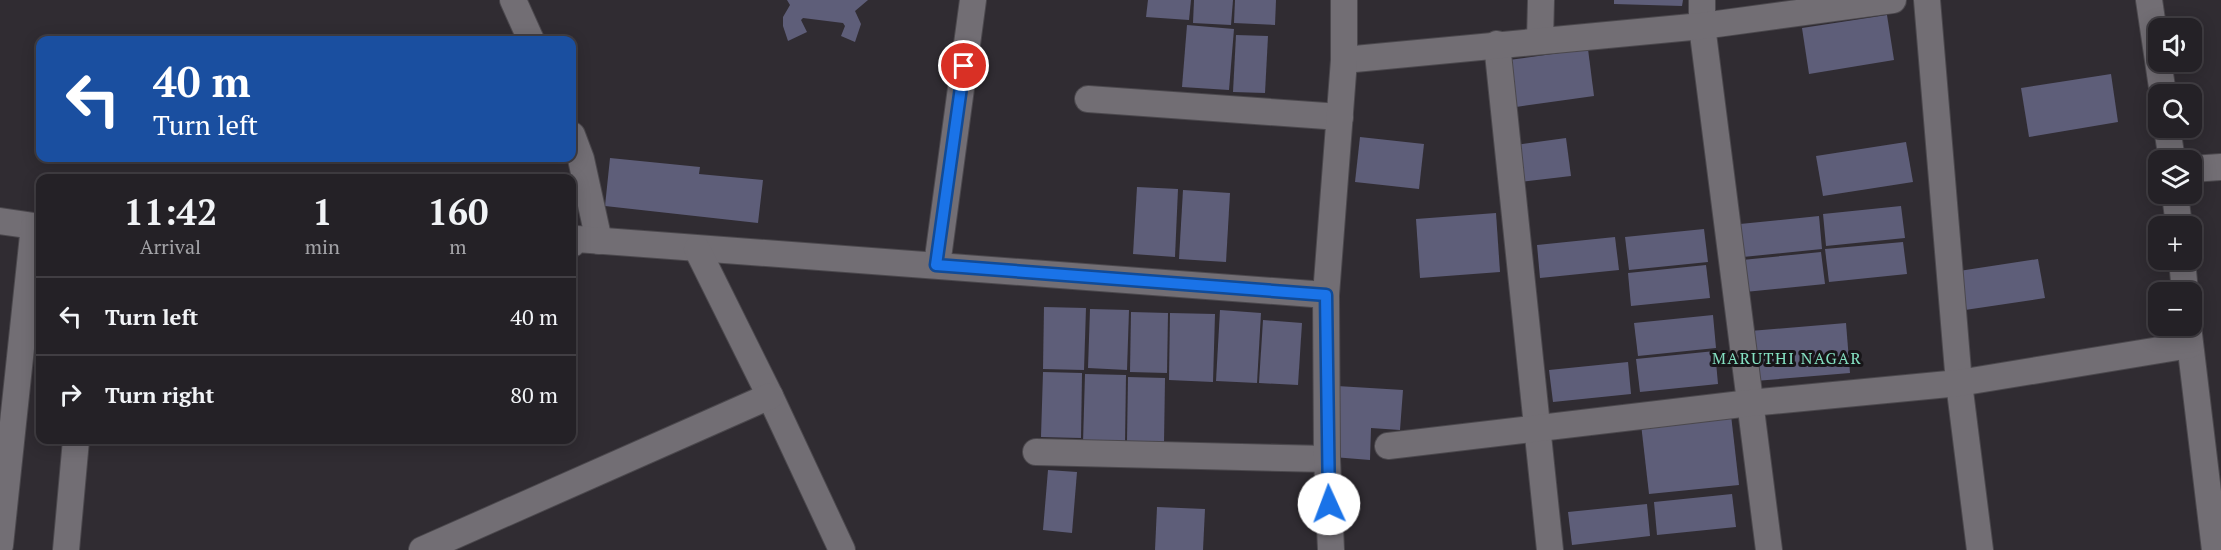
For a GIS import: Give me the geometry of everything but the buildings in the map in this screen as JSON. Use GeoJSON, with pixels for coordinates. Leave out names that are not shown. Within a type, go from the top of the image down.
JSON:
{"type":"FeatureCollection","features":[{"type":"Feature","properties":{"kind":"street"},"geometry":{"type":"LineString","coordinates":[[513,0],[529,36]]}},
{"type":"Feature","properties":{"kind":"street"},"geometry":{"type":"LineString","coordinates":[[936,265],[973,0]]}},
{"type":"Feature","properties":{"kind":"street"},"geometry":{"type":"LineString","coordinates":[[1331,550],[1327,459],[1326,295],[1344,60],[1344,0]]}},
{"type":"Feature","properties":{"kind":"street"},"geometry":{"type":"LineString","coordinates":[[1540,40],[1541,0]]}},
{"type":"Feature","properties":{"kind":"street"},"geometry":{"type":"LineString","coordinates":[[1702,0],[1702,26],[1769,550]]}},
{"type":"Feature","properties":{"kind":"street"},"geometry":{"type":"LineString","coordinates":[[1344,60],[1702,26],[1893,0]]}},
{"type":"Feature","properties":{"kind":"street"},"geometry":{"type":"LineString","coordinates":[[1927,0],[1959,383],[1980,550]]}},
{"type":"Feature","properties":{"kind":"street"},"geometry":{"type":"LineString","coordinates":[[2149,0],[2162,84]]}},
{"type":"Feature","properties":{"kind":"street"},"geometry":{"type":"LineString","coordinates":[[1497,44],[1550,550]]}},
{"type":"Feature","properties":{"kind":"street"},"geometry":{"type":"LineString","coordinates":[[1088,99],[1340,117]]}},
{"type":"Feature","properties":{"kind":"street"},"geometry":{"type":"LineString","coordinates":[[576,146],[581,159],[580,239],[1326,295]]}},
{"type":"Feature","properties":{"kind":"street"},"geometry":{"type":"LineString","coordinates":[[2202,168],[2221,167]]}},
{"type":"Feature","properties":{"kind":"street"},"geometry":{"type":"LineString","coordinates":[[0,221],[36,225]]}},
{"type":"Feature","properties":{"kind":"street"},"geometry":{"type":"LineString","coordinates":[[0,545],[4,469],[36,239]]}},
{"type":"Feature","properties":{"kind":"street"},"geometry":{"type":"LineString","coordinates":[[697,249],[770,396],[842,550]]}},
{"type":"Feature","properties":{"kind":"street"},"geometry":{"type":"LineString","coordinates":[[1388,446],[1750,403],[1959,383],[2184,336]]}},
{"type":"Feature","properties":{"kind":"street"},"geometry":{"type":"LineString","coordinates":[[2189,336],[2215,550]]}},
{"type":"Feature","properties":{"kind":"street"},"geometry":{"type":"LineString","coordinates":[[422,550],[770,396]]}},
{"type":"Feature","properties":{"kind":"street"},"geometry":{"type":"LineString","coordinates":[[66,550],[76,444]]}},
{"type":"Feature","properties":{"kind":"street"},"geometry":{"type":"LineString","coordinates":[[1036,452],[1327,459]]}},
{"type":"Feature","properties":{"kind":"district","name":"MARUTHI NAGAR"},"geometry":{"type":"Point","coordinates":[1787,358]}},
{"type":"Feature","properties":{"kind":"route"},"geometry":{"type":"LineString","coordinates":[[964,66],[936,265],[1326,295],[1329,504]]}}]}
